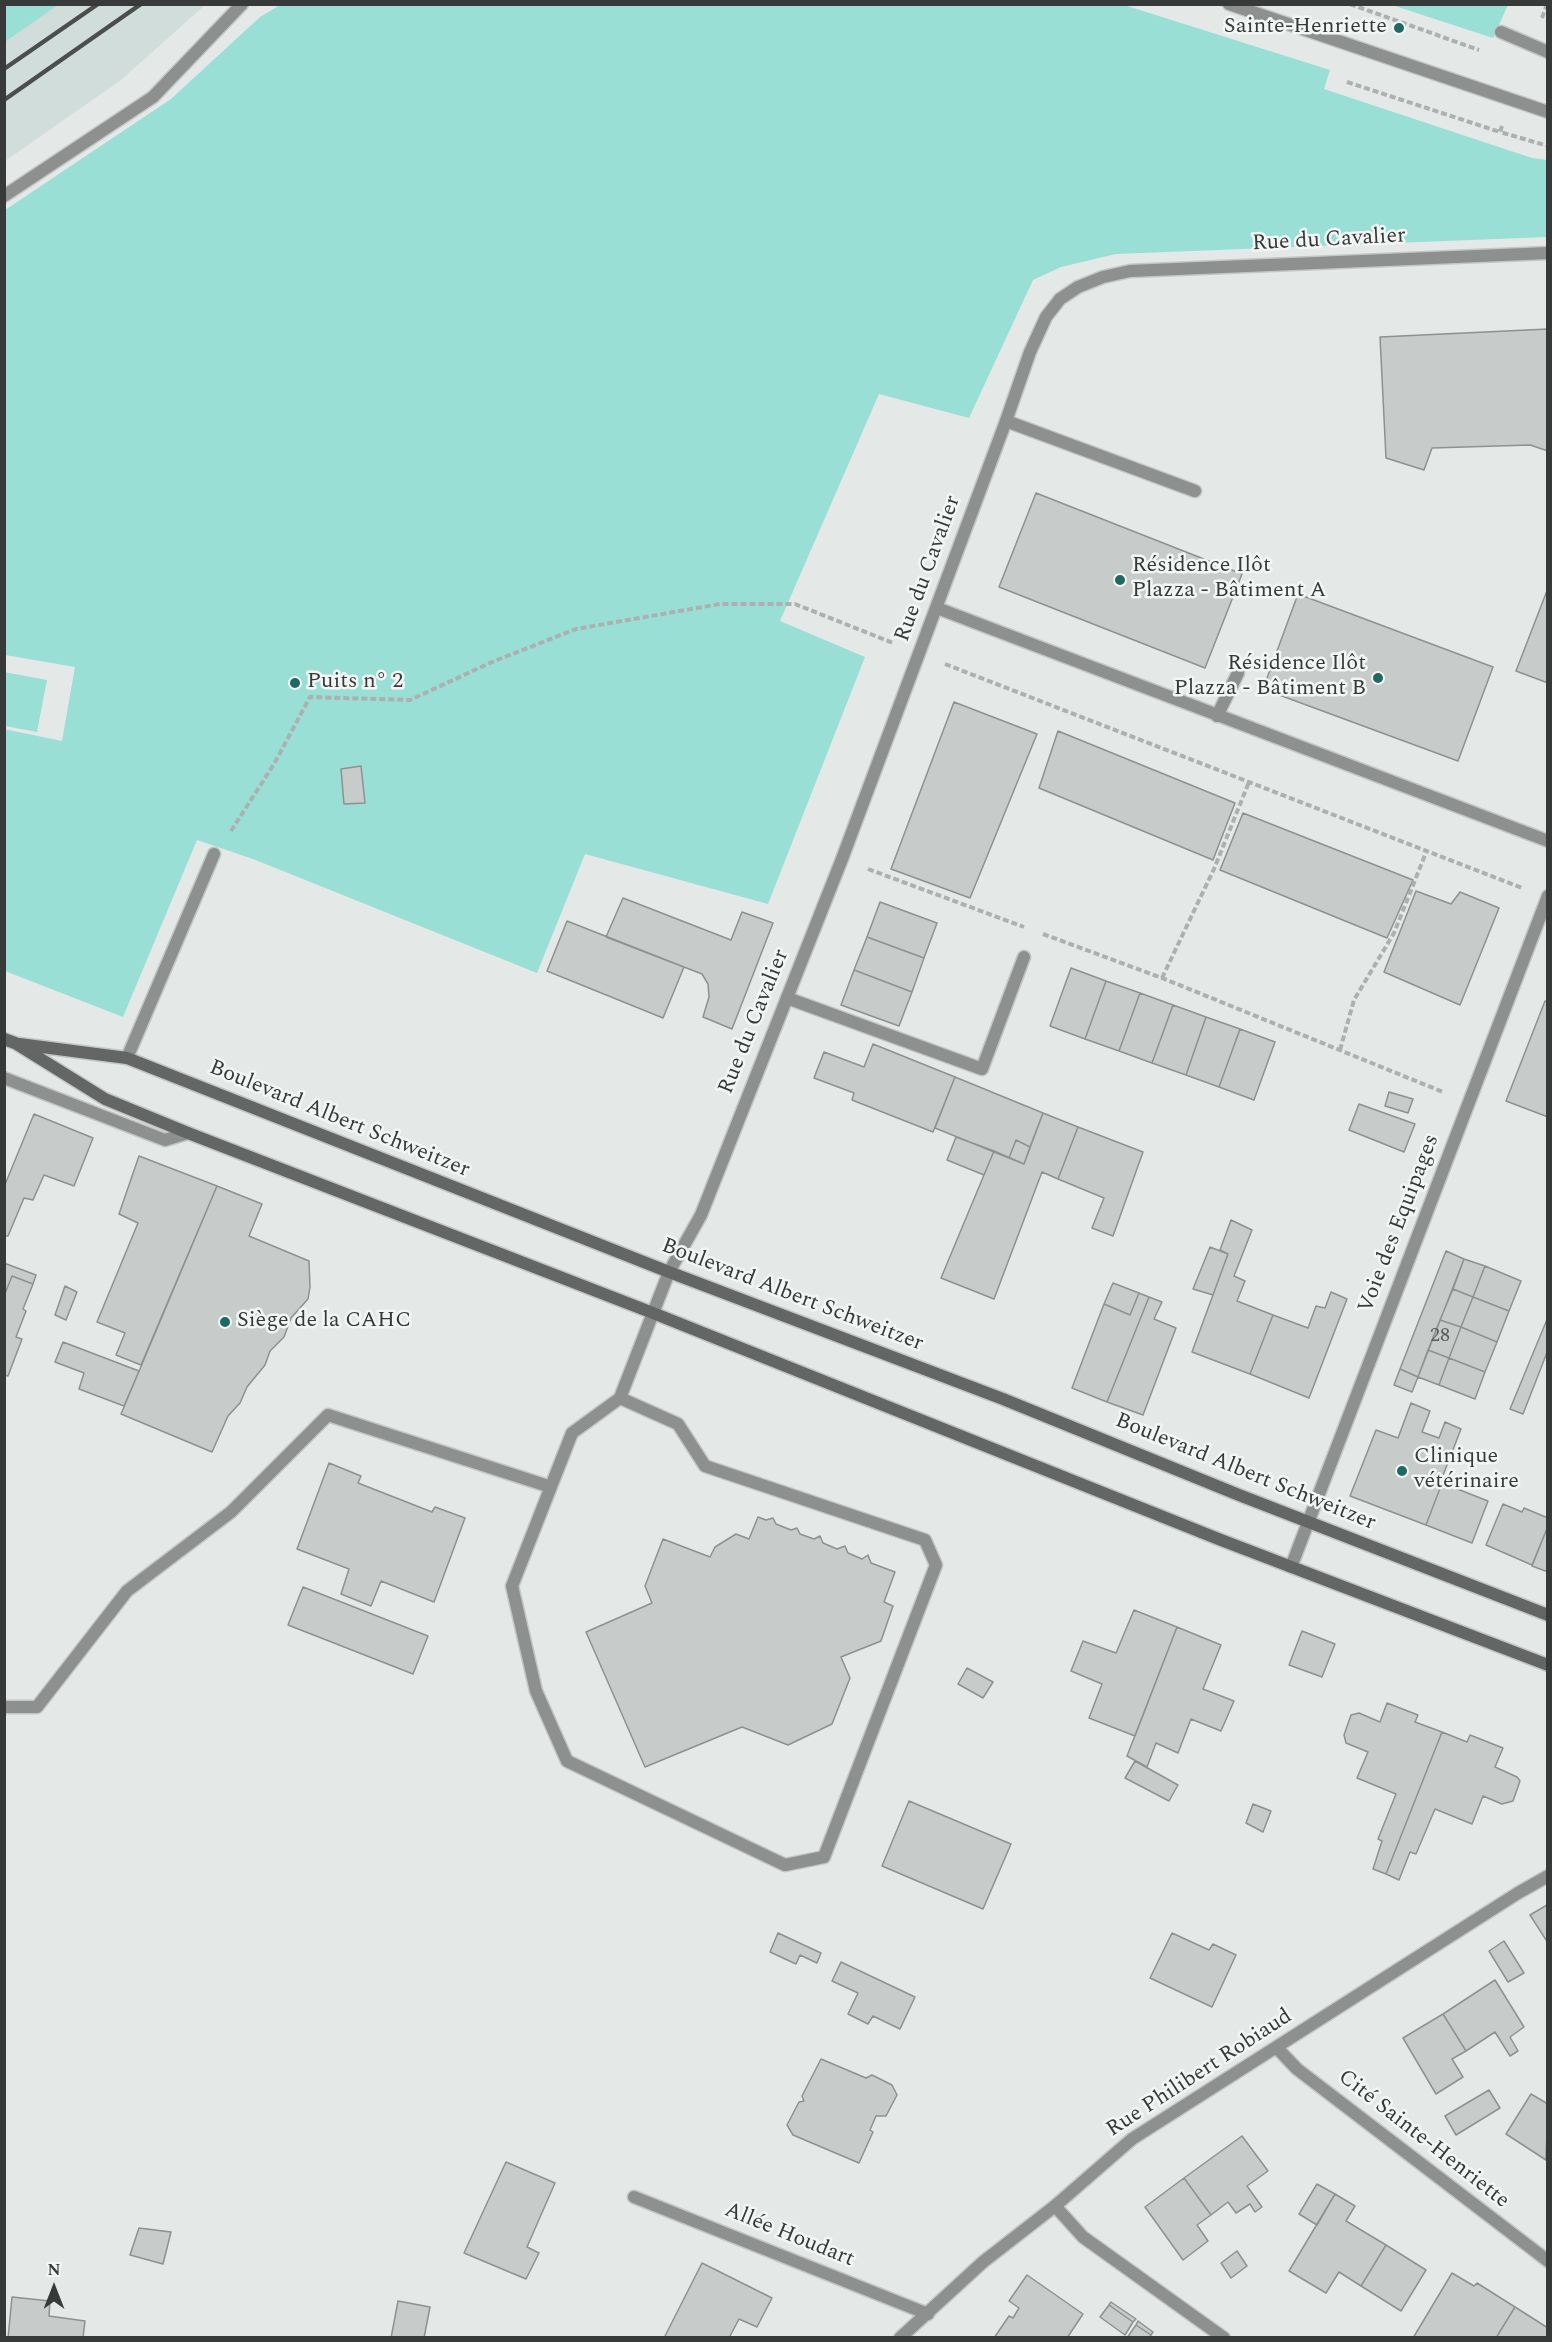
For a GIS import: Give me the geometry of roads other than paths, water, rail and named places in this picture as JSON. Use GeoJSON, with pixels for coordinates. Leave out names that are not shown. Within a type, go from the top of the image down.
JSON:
{"type":"FeatureCollection","features":[{"type":"Feature","properties":{"kind":"main road","name":"Boulevard Albert Schweitzer"},"geometry":{"type":"LineString","coordinates":[[8,1039],[127,1058],[669,1272],[1003,1399],[1548,1615]]}},
{"type":"Feature","properties":{"kind":"main road","name":"Boulevard Albert Schweitzer"},"geometry":{"type":"LineString","coordinates":[[8,1039],[105,1099],[188,1133],[653,1313],[1291,1567],[1548,1665]]}},
{"type":"Feature","properties":{"kind":"street"},"geometry":{"type":"LineString","coordinates":[[4,196],[153,97],[242,4]]}},
{"type":"Feature","properties":{"kind":"street"},"geometry":{"type":"LineString","coordinates":[[1229,4],[1548,112]]}},
{"type":"Feature","properties":{"kind":"street"},"geometry":{"type":"LineString","coordinates":[[1501,32],[1548,52]]}},
{"type":"Feature","properties":{"kind":"street","name":"Rue du Cavalier"},"geometry":{"type":"LineString","coordinates":[[620,1398],[669,1272],[701,1215],[788,998],[920,654],[1030,352],[1046,317],[1060,299],[1078,287],[1130,271],[1548,253]]}},
{"type":"Feature","properties":{"kind":"street"},"geometry":{"type":"LineString","coordinates":[[1006,421],[1195,491]]}},
{"type":"Feature","properties":{"kind":"street"},"geometry":{"type":"LineString","coordinates":[[937,608],[1548,841]]}},
{"type":"Feature","properties":{"kind":"street"},"geometry":{"type":"LineString","coordinates":[[1217,716],[1238,673]]}},
{"type":"Feature","properties":{"kind":"street"},"geometry":{"type":"LineString","coordinates":[[127,1058],[214,854]]}},
{"type":"Feature","properties":{"kind":"street","name":"Voie des Equipages"},"geometry":{"type":"LineString","coordinates":[[1291,1567],[1547,897]]}},
{"type":"Feature","properties":{"kind":"street"},"geometry":{"type":"LineString","coordinates":[[788,998],[982,1069],[1024,957]]}},
{"type":"Feature","properties":{"kind":"street"},"geometry":{"type":"LineString","coordinates":[[4,1078],[165,1140],[188,1133]]}},
{"type":"Feature","properties":{"kind":"street"},"geometry":{"type":"LineString","coordinates":[[620,1398],[678,1425],[705,1466],[925,1540],[936,1565],[824,1857],[785,1865],[567,1761],[536,1691],[512,1586],[572,1433],[620,1398]]}},
{"type":"Feature","properties":{"kind":"street"},"geometry":{"type":"LineString","coordinates":[[4,1707],[37,1707],[127,1591],[231,1512],[328,1415],[551,1487]]}},
{"type":"Feature","properties":{"kind":"street","name":"Rue Philibert Robiaud"},"geometry":{"type":"LineString","coordinates":[[900,2337],[983,2262],[1055,2206],[1132,2139],[1548,1876]]}},
{"type":"Feature","properties":{"kind":"street","name":"Cité Sainte-Henriette"},"geometry":{"type":"LineString","coordinates":[[1277,2048],[1297,2069],[1548,2261]]}},
{"type":"Feature","properties":{"kind":"street","name":"Allée Houdart"},"geometry":{"type":"LineString","coordinates":[[634,2197],[928,2314]]}},
{"type":"Feature","properties":{"kind":"street"},"geometry":{"type":"LineString","coordinates":[[1055,2206],[1083,2237],[1224,2337]]}},
{"type":"Feature","properties":{"kind":"railway"},"geometry":{"type":"LineString","coordinates":[[4,69],[98,4]]}},
{"type":"Feature","properties":{"kind":"railway"},"geometry":{"type":"LineString","coordinates":[[4,100],[141,4]]}},
{"type":"Feature","properties":{"kind":"place","name":"Sainte-Henriette"},"geometry":{"type":"Point","coordinates":[1399,28]}},
{"type":"Feature","properties":{"kind":"place","name":"Résidence Ilôt Plazza - Bâtiment A"},"geometry":{"type":"Point","coordinates":[1120,580]}},
{"type":"Feature","properties":{"kind":"place","name":"Résidence Ilôt Plazza - Bâtiment B"},"geometry":{"type":"Point","coordinates":[1378,678]}},
{"type":"Feature","properties":{"kind":"place","name":"Puits n° 2"},"geometry":{"type":"Point","coordinates":[295,683]}},
{"type":"Feature","properties":{"kind":"place","name":"Siège de la CAHC"},"geometry":{"type":"Point","coordinates":[225,1322]}},
{"type":"Feature","properties":{"kind":"place","name":"Clinique vétérinaire"},"geometry":{"type":"Point","coordinates":[1402,1471]}}]}
